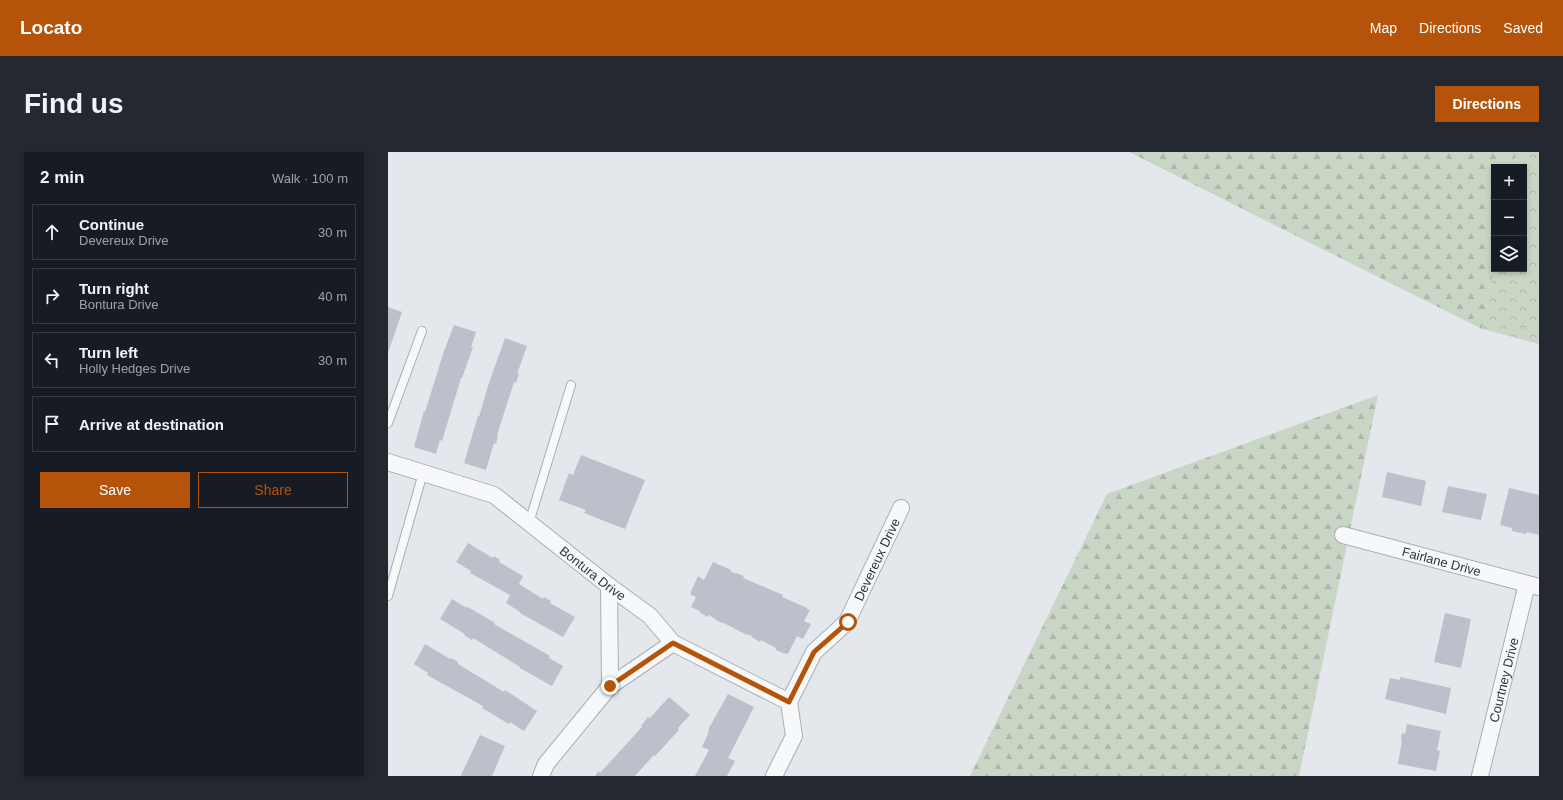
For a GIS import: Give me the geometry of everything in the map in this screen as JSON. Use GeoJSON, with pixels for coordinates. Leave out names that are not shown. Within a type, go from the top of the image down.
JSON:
{"type":"FeatureCollection","features":[{"type":"Feature","properties":{"kind":"street","name":"Bontura Drive"},"geometry":{"type":"LineString","coordinates":[[388,462],[494,495],[609,586],[650,616],[673,643],[789,702]]}},
{"type":"Feature","properties":{"kind":"street","name":"Devereux Drive"},"geometry":{"type":"LineString","coordinates":[[789,702],[814,652],[848,622],[901,508]]}},
{"type":"Feature","properties":{"kind":"street","name":"Fairlane Drive"},"geometry":{"type":"LineString","coordinates":[[1343,535],[1533,586]]}},
{"type":"Feature","properties":{"kind":"street"},"geometry":{"type":"LineString","coordinates":[[609,586],[610,686]]}},
{"type":"Feature","properties":{"kind":"street","name":"Courtney Drive"},"geometry":{"type":"LineString","coordinates":[[1480,776],[1533,586]]}},
{"type":"Feature","properties":{"kind":"street"},"geometry":{"type":"LineString","coordinates":[[541,776],[546,764],[610,686],[673,643]]}},
{"type":"Feature","properties":{"kind":"street"},"geometry":{"type":"LineString","coordinates":[[774,776],[794,736],[789,702]]}},
{"type":"Feature","properties":{"kind":"lane"},"geometry":{"type":"LineString","coordinates":[[388,423],[422,331]]}},
{"type":"Feature","properties":{"kind":"lane"},"geometry":{"type":"LineString","coordinates":[[529,523],[571,385]]}},
{"type":"Feature","properties":{"kind":"lane"},"geometry":{"type":"LineString","coordinates":[[388,596],[422,473]]}},
{"type":"Feature","properties":{"kind":"green space"},"geometry":{"type":"Polygon","coordinates":[[[1129,152],[1516,152],[1514,164],[1491,164],[1491,272],[1493,272],[1482,329],[1129,152]]]}},
{"type":"Feature","properties":{"kind":"green space"},"geometry":{"type":"Polygon","coordinates":[[[1516,152],[1539,152],[1539,344],[1482,329],[1493,272],[1527,272],[1527,164],[1514,164],[1516,152]]]}},
{"type":"Feature","properties":{"kind":"green space"},"geometry":{"type":"Polygon","coordinates":[[[1378,395],[1299,776],[970,776],[1107,494],[1378,395]]]}},
{"type":"Feature","properties":{"kind":"building"},"geometry":{"type":"Polygon","coordinates":[[[388,307],[402,312],[388,353],[388,307]]]}},
{"type":"Feature","properties":{"kind":"building"},"geometry":{"type":"Polygon","coordinates":[[[454,325],[476,332],[471,347],[473,347],[461,378],[442,441],[440,440],[436,454],[414,447],[424,411],[425,412],[444,351],[454,325]]]}},
{"type":"Feature","properties":{"kind":"building"},"geometry":{"type":"Polygon","coordinates":[[[505,338],[527,346],[517,374],[519,374],[516,383],[514,382],[497,435],[496,444],[494,443],[486,470],[464,463],[478,416],[479,417],[505,338]]]}},
{"type":"Feature","properties":{"kind":"building"},"geometry":{"type":"Polygon","coordinates":[[[581,455],[645,480],[625,529],[584,513],[586,510],[559,500],[569,473],[573,475],[581,455]]]}},
{"type":"Feature","properties":{"kind":"building"},"geometry":{"type":"Polygon","coordinates":[[[1387,472],[1426,481],[1421,506],[1382,497],[1387,472]]]}},
{"type":"Feature","properties":{"kind":"building"},"geometry":{"type":"Polygon","coordinates":[[[1448,486],[1487,494],[1481,520],[1442,512],[1448,486]]]}},
{"type":"Feature","properties":{"kind":"building"},"geometry":{"type":"Polygon","coordinates":[[[1509,488],[1539,495],[1539,535],[1527,532],[1526,534],[1512,531],[1512,528],[1500,525],[1509,488]]]}},
{"type":"Feature","properties":{"kind":"building"},"geometry":{"type":"Polygon","coordinates":[[[468,543],[493,558],[494,556],[500,560],[499,562],[523,576],[519,584],[543,599],[544,597],[551,601],[550,603],[575,617],[563,637],[520,613],[506,603],[510,595],[470,573],[471,571],[456,562],[468,543]]]}},
{"type":"Feature","properties":{"kind":"building"},"geometry":{"type":"Polygon","coordinates":[[[713,562],[731,570],[730,571],[736,574],[744,576],[743,578],[783,595],[782,597],[810,610],[804,621],[811,624],[803,639],[797,636],[788,654],[776,650],[776,648],[761,640],[760,642],[752,636],[747,635],[722,622],[721,623],[709,615],[708,617],[691,607],[696,597],[690,594],[698,576],[704,580],[713,562]]]}},
{"type":"Feature","properties":{"kind":"building"},"geometry":{"type":"Polygon","coordinates":[[[452,599],[550,656],[549,658],[563,666],[552,686],[520,668],[473,638],[472,640],[440,619],[452,599]]]}},
{"type":"Feature","properties":{"kind":"building"},"geometry":{"type":"Polygon","coordinates":[[[1445,613],[1471,619],[1461,668],[1434,662],[1445,613]]]}},
{"type":"Feature","properties":{"kind":"building"},"geometry":{"type":"Polygon","coordinates":[[[425,644],[458,662],[458,664],[504,692],[505,690],[537,711],[524,731],[510,722],[509,724],[482,708],[483,706],[427,675],[428,673],[414,664],[425,644]]]}},
{"type":"Feature","properties":{"kind":"building"},"geometry":{"type":"Polygon","coordinates":[[[1400,677],[1451,688],[1446,714],[1385,699],[1390,678],[1400,680],[1400,677]]]}},
{"type":"Feature","properties":{"kind":"building"},"geometry":{"type":"Polygon","coordinates":[[[728,694],[754,707],[728,758],[735,761],[727,776],[695,776],[709,750],[702,747],[709,728],[728,694]]]}},
{"type":"Feature","properties":{"kind":"building"},"geometry":{"type":"Polygon","coordinates":[[[669,697],[690,715],[678,728],[679,730],[655,756],[654,755],[635,776],[595,776],[599,771],[600,773],[642,727],[641,726],[648,717],[650,718],[669,697]]]}},
{"type":"Feature","properties":{"kind":"building"},"geometry":{"type":"Polygon","coordinates":[[[1407,724],[1441,731],[1437,750],[1440,751],[1436,771],[1398,764],[1402,733],[1405,734],[1407,724]]]}},
{"type":"Feature","properties":{"kind":"building"},"geometry":{"type":"Polygon","coordinates":[[[480,735],[505,746],[492,776],[462,776],[461,775],[480,735]]]}},
{"type":"Feature","properties":{"kind":"route"},"geometry":{"type":"LineString","coordinates":[[610,686],[673,643],[789,702],[814,652],[848,622]]}}]}
